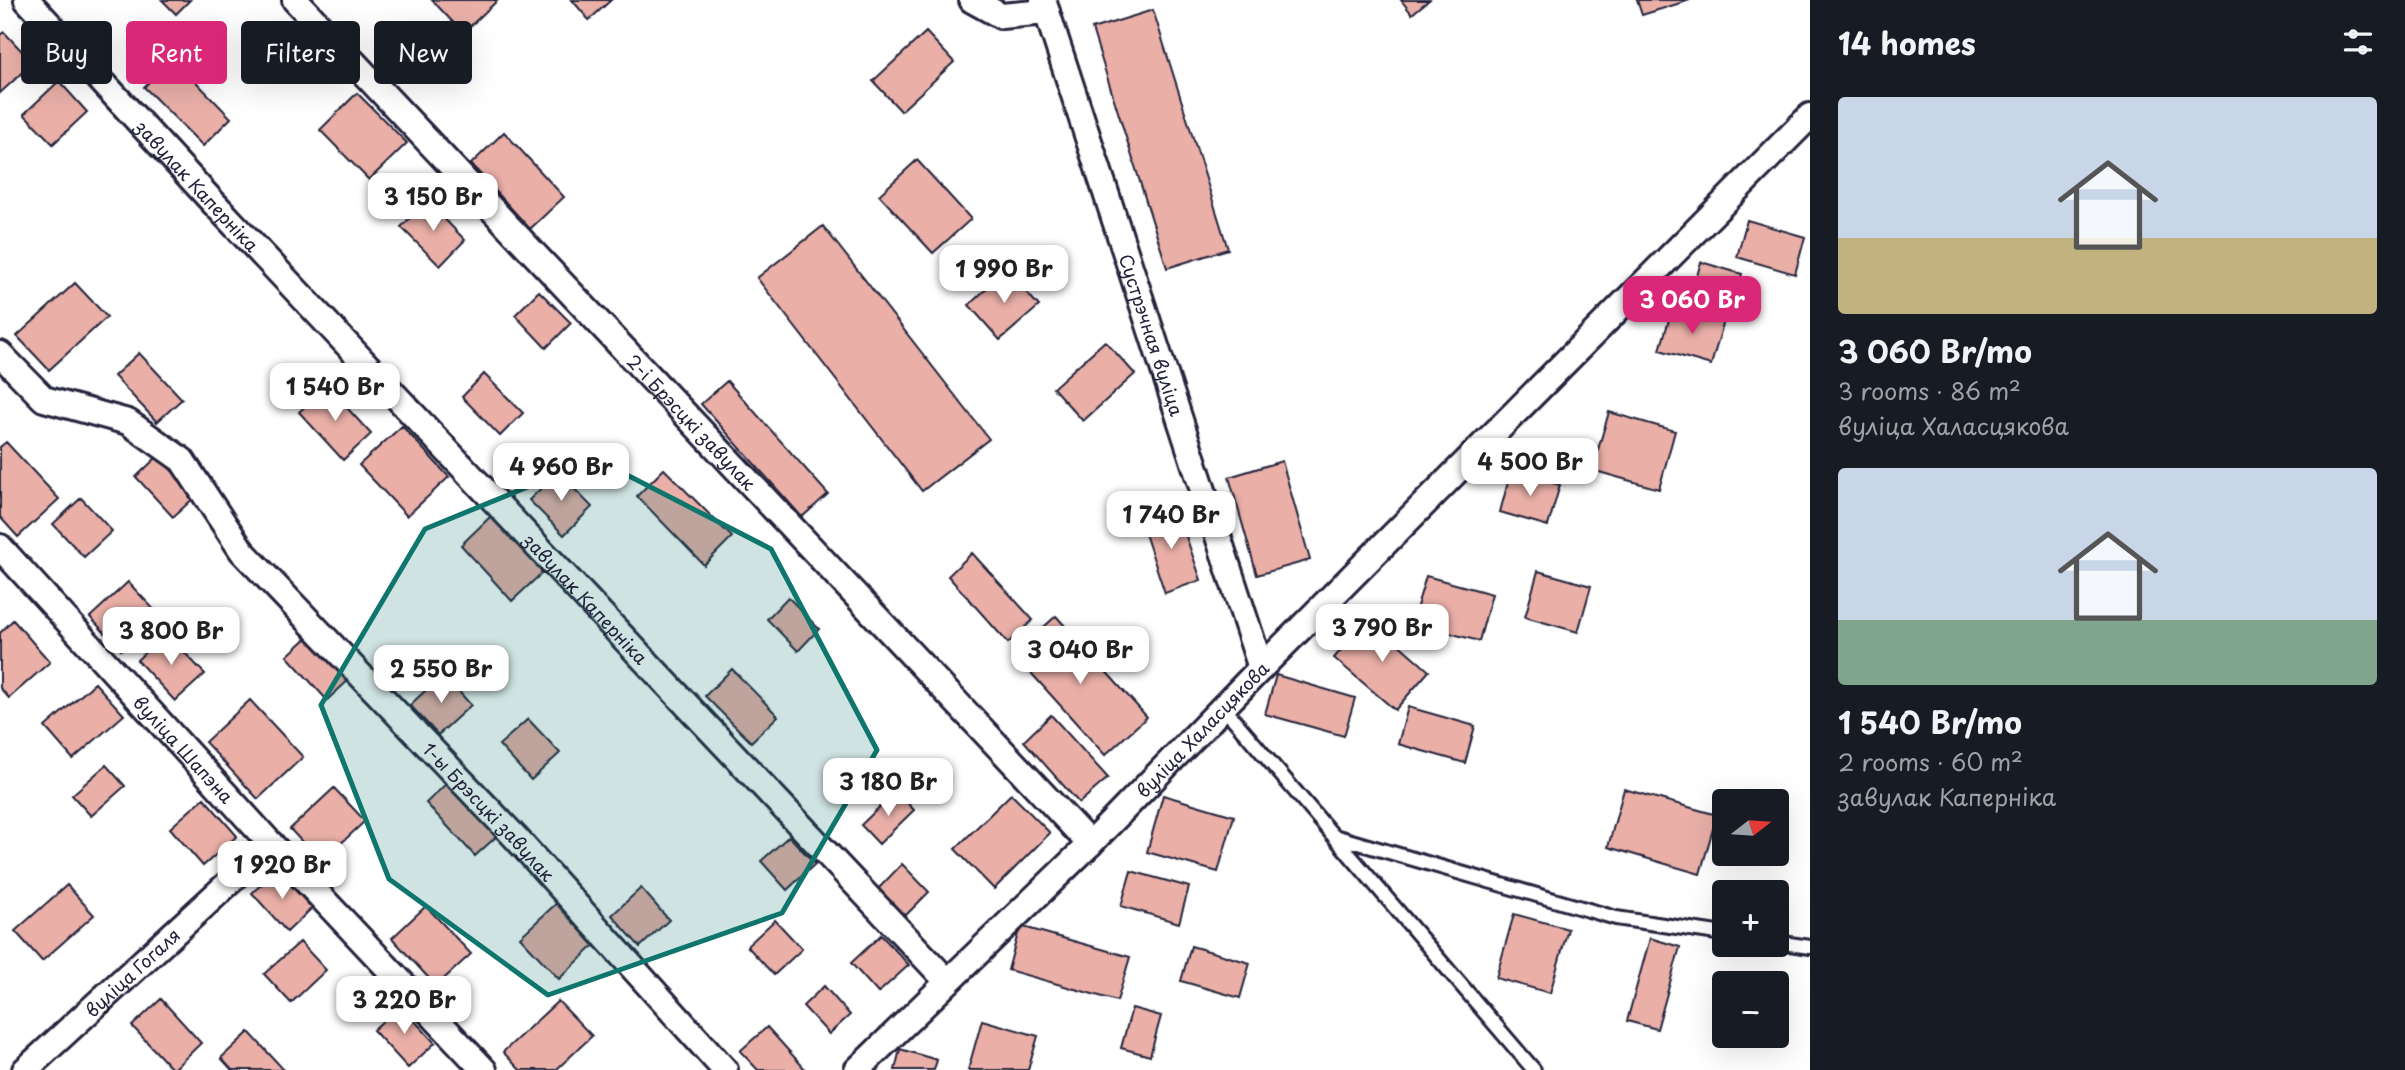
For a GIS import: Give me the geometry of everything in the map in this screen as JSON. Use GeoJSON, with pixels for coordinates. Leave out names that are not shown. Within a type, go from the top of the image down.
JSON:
{"type":"FeatureCollection","features":[{"type":"Feature","properties":{"kind":"street","name":"завулак Каперніка"},"geometry":{"type":"LineString","coordinates":[[27,0],[220,209],[947,981]]}},
{"type":"Feature","properties":{"kind":"street","name":"2-і Брэсцкі завулак"},"geometry":{"type":"LineString","coordinates":[[295,0],[1090,844]]}},
{"type":"Feature","properties":{"kind":"street"},"geometry":{"type":"LineString","coordinates":[[972,0],[1001,16],[1045,6]]}},
{"type":"Feature","properties":{"kind":"street","name":"Сустрэчная вуліца"},"geometry":{"type":"LineString","coordinates":[[1045,6],[1261,668]]}},
{"type":"Feature","properties":{"kind":"street","name":"вуліца Халасцякова"},"geometry":{"type":"LineString","coordinates":[[857,1070],[1090,844],[1261,668],[1810,116]]}},
{"type":"Feature","properties":{"kind":"street","name":"1-ы Брэсцкі завулак"},"geometry":{"type":"LineString","coordinates":[[0,354],[44,399],[128,422],[182,460],[242,551],[516,838],[725,1070]]}},
{"type":"Feature","properties":{"kind":"street","name":"вуліца Шапэна"},"geometry":{"type":"LineString","coordinates":[[0,547],[271,844],[484,1070]]}},
{"type":"Feature","properties":{"kind":"street","name":"вуліца Гогаля"},"geometry":{"type":"LineString","coordinates":[[25,1070],[271,844]]}},
{"type":"Feature","properties":{"kind":"lane"},"geometry":{"type":"LineString","coordinates":[[1223,707],[1534,1070]]}},
{"type":"Feature","properties":{"kind":"lane"},"geometry":{"type":"LineString","coordinates":[[1334,836],[1616,918],[1712,932]]}},
{"type":"Feature","properties":{"kind":"lane"},"geometry":{"type":"LineString","coordinates":[[1789,944],[1810,947]]}},
{"type":"Feature","properties":{"kind":"highlighted area"},"geometry":{"type":"Polygon","coordinates":[[[596,459],[771,549],[877,750],[782,913],[548,995],[389,879],[321,705],[425,529],[596,459]]]}},
{"type":"Feature","properties":{"kind":"building"},"geometry":{"type":"Polygon","coordinates":[[[162,0],[190,0],[176,14],[162,0]]]}},
{"type":"Feature","properties":{"kind":"building"},"geometry":{"type":"Polygon","coordinates":[[[432,0],[498,0],[472,25],[472,21],[452,21],[432,0]]]}},
{"type":"Feature","properties":{"kind":"building"},"geometry":{"type":"Polygon","coordinates":[[[572,0],[611,0],[589,20],[572,0]]]}},
{"type":"Feature","properties":{"kind":"building"},"geometry":{"type":"Polygon","coordinates":[[[1401,0],[1429,0],[1412,14],[1401,0]]]}},
{"type":"Feature","properties":{"kind":"building"},"geometry":{"type":"Polygon","coordinates":[[[1637,0],[1690,0],[1642,15],[1637,0]]]}},
{"type":"Feature","properties":{"kind":"building"},"geometry":{"type":"Polygon","coordinates":[[[1153,10],[1228,249],[1167,268],[1092,29],[1153,10]]]}},
{"type":"Feature","properties":{"kind":"building"},"geometry":{"type":"Polygon","coordinates":[[[4,32],[21,50],[21,74],[0,93],[0,35],[4,32]]]}},
{"type":"Feature","properties":{"kind":"building"},"geometry":{"type":"Polygon","coordinates":[[[926,32],[954,62],[901,111],[873,81],[926,32]]]}},
{"type":"Feature","properties":{"kind":"building"},"geometry":{"type":"Polygon","coordinates":[[[56,84],[62,84],[87,112],[53,144],[24,114],[56,84]]]}},
{"type":"Feature","properties":{"kind":"building"},"geometry":{"type":"Polygon","coordinates":[[[147,84],[198,84],[231,118],[203,146],[144,87],[147,84]]]}},
{"type":"Feature","properties":{"kind":"building"},"geometry":{"type":"Polygon","coordinates":[[[357,93],[407,143],[369,180],[320,130],[357,93]]]}},
{"type":"Feature","properties":{"kind":"building"},"geometry":{"type":"Polygon","coordinates":[[[504,132],[564,197],[530,229],[471,164],[504,132]]]}},
{"type":"Feature","properties":{"kind":"building"},"geometry":{"type":"Polygon","coordinates":[[[917,160],[971,219],[933,253],[879,195],[917,160]]]}},
{"type":"Feature","properties":{"kind":"building"},"geometry":{"type":"Polygon","coordinates":[[[427,201],[465,240],[440,266],[401,227],[427,201]]]}},
{"type":"Feature","properties":{"kind":"building"},"geometry":{"type":"Polygon","coordinates":[[[1747,220],[1805,237],[1795,274],[1737,257],[1747,220]]]}},
{"type":"Feature","properties":{"kind":"building"},"geometry":{"type":"Polygon","coordinates":[[[823,226],[989,439],[922,491],[757,278],[823,226]]]}},
{"type":"Feature","properties":{"kind":"building"},"geometry":{"type":"Polygon","coordinates":[[[1701,262],[1742,274],[1732,309],[1691,297],[1701,262]]]}},
{"type":"Feature","properties":{"kind":"building"},"geometry":{"type":"Polygon","coordinates":[[[1006,270],[1039,306],[1000,340],[969,305],[1006,270]]]}},
{"type":"Feature","properties":{"kind":"building"},"geometry":{"type":"Polygon","coordinates":[[[75,283],[107,317],[49,370],[17,336],[75,283]]]}},
{"type":"Feature","properties":{"kind":"building"},"geometry":{"type":"Polygon","coordinates":[[[539,291],[571,323],[546,348],[515,315],[539,291]]]}},
{"type":"Feature","properties":{"kind":"building"},"geometry":{"type":"Polygon","coordinates":[[[1673,306],[1724,321],[1711,365],[1660,350],[1673,306]]]}},
{"type":"Feature","properties":{"kind":"building"},"geometry":{"type":"Polygon","coordinates":[[[1105,341],[1135,374],[1083,421],[1053,388],[1105,341]]]}},
{"type":"Feature","properties":{"kind":"building"},"geometry":{"type":"Polygon","coordinates":[[[139,353],[182,399],[157,422],[114,376],[139,353]]]}},
{"type":"Feature","properties":{"kind":"building"},"geometry":{"type":"Polygon","coordinates":[[[484,374],[523,413],[500,436],[462,397],[484,374]]]}},
{"type":"Feature","properties":{"kind":"building"},"geometry":{"type":"Polygon","coordinates":[[[727,381],[828,494],[802,517],[701,404],[727,381]]]}},
{"type":"Feature","properties":{"kind":"building"},"geometry":{"type":"Polygon","coordinates":[[[327,386],[371,434],[343,460],[299,412],[327,386]]]}},
{"type":"Feature","properties":{"kind":"building"},"geometry":{"type":"Polygon","coordinates":[[[1609,412],[1675,431],[1659,489],[1592,470],[1609,412]]]}},
{"type":"Feature","properties":{"kind":"building"},"geometry":{"type":"Polygon","coordinates":[[[402,426],[449,477],[407,516],[359,465],[402,426]]]}},
{"type":"Feature","properties":{"kind":"building"},"geometry":{"type":"Polygon","coordinates":[[[6,442],[59,499],[18,537],[0,517],[0,447],[6,442]]]}},
{"type":"Feature","properties":{"kind":"building"},"geometry":{"type":"Polygon","coordinates":[[[158,456],[196,496],[173,517],[136,477],[158,456]]]}},
{"type":"Feature","properties":{"kind":"building"},"geometry":{"type":"Polygon","coordinates":[[[1282,461],[1310,560],[1257,575],[1229,477],[1282,461]]]}},
{"type":"Feature","properties":{"kind":"building"},"geometry":{"type":"Polygon","coordinates":[[[664,469],[732,537],[704,565],[637,496],[664,469]]]}},
{"type":"Feature","properties":{"kind":"building"},"geometry":{"type":"Polygon","coordinates":[[[1511,471],[1560,485],[1548,526],[1500,512],[1511,471]]]}},
{"type":"Feature","properties":{"kind":"building"},"geometry":{"type":"Polygon","coordinates":[[[558,472],[592,507],[564,535],[529,500],[558,472]]]}},
{"type":"Feature","properties":{"kind":"building"},"geometry":{"type":"Polygon","coordinates":[[[81,498],[112,531],[84,557],[53,524],[81,498]]]}},
{"type":"Feature","properties":{"kind":"building"},"geometry":{"type":"Polygon","coordinates":[[[1177,510],[1201,580],[1165,593],[1141,522],[1177,510]]]}},
{"type":"Feature","properties":{"kind":"building"},"geometry":{"type":"Polygon","coordinates":[[[491,516],[543,572],[512,601],[461,545],[491,516]]]}},
{"type":"Feature","properties":{"kind":"building"},"geometry":{"type":"Polygon","coordinates":[[[972,553],[1033,620],[1008,643],[948,576],[972,553]]]}},
{"type":"Feature","properties":{"kind":"building"},"geometry":{"type":"Polygon","coordinates":[[[1538,571],[1591,586],[1578,632],[1525,617],[1538,571]]]}},
{"type":"Feature","properties":{"kind":"building"},"geometry":{"type":"Polygon","coordinates":[[[1426,576],[1492,594],[1479,641],[1412,623],[1426,576]]]}},
{"type":"Feature","properties":{"kind":"building"},"geometry":{"type":"Polygon","coordinates":[[[128,582],[159,615],[121,650],[90,617],[128,582]]]}},
{"type":"Feature","properties":{"kind":"building"},"geometry":{"type":"Polygon","coordinates":[[[788,597],[819,629],[798,651],[767,619],[788,597]]]}},
{"type":"Feature","properties":{"kind":"building"},"geometry":{"type":"Polygon","coordinates":[[[1056,616],[1147,717],[1105,755],[1014,654],[1056,616]]]}},
{"type":"Feature","properties":{"kind":"building"},"geometry":{"type":"Polygon","coordinates":[[[1369,618],[1429,671],[1395,710],[1334,658],[1369,618]]]}},
{"type":"Feature","properties":{"kind":"building"},"geometry":{"type":"Polygon","coordinates":[[[13,620],[50,662],[9,698],[0,688],[0,633],[13,620]]]}},
{"type":"Feature","properties":{"kind":"building"},"geometry":{"type":"Polygon","coordinates":[[[166,633],[205,674],[175,701],[137,660],[166,633]]]}},
{"type":"Feature","properties":{"kind":"building"},"geometry":{"type":"Polygon","coordinates":[[[310,635],[350,679],[327,700],[287,656],[310,635]]]}},
{"type":"Feature","properties":{"kind":"building"},"geometry":{"type":"Polygon","coordinates":[[[732,669],[778,716],[751,742],[705,696],[732,669]]]}},
{"type":"Feature","properties":{"kind":"building"},"geometry":{"type":"Polygon","coordinates":[[[443,674],[471,705],[438,735],[410,705],[443,674]]]}},
{"type":"Feature","properties":{"kind":"building"},"geometry":{"type":"Polygon","coordinates":[[[1276,675],[1355,698],[1344,736],[1265,714],[1276,675]]]}},
{"type":"Feature","properties":{"kind":"building"},"geometry":{"type":"Polygon","coordinates":[[[95,683],[124,715],[73,759],[45,727],[95,683]]]}},
{"type":"Feature","properties":{"kind":"building"},"geometry":{"type":"Polygon","coordinates":[[[250,700],[303,757],[258,799],[205,742],[250,700]]]}},
{"type":"Feature","properties":{"kind":"building"},"geometry":{"type":"Polygon","coordinates":[[[1408,707],[1475,726],[1465,763],[1398,744],[1408,707]]]}},
{"type":"Feature","properties":{"kind":"building"},"geometry":{"type":"Polygon","coordinates":[[[1051,715],[1108,778],[1079,803],[1024,741],[1051,715]]]}},
{"type":"Feature","properties":{"kind":"building"},"geometry":{"type":"Polygon","coordinates":[[[528,719],[560,753],[531,780],[499,745],[528,719]]]}},
{"type":"Feature","properties":{"kind":"building"},"geometry":{"type":"Polygon","coordinates":[[[106,765],[125,786],[91,816],[72,795],[106,765]]]}},
{"type":"Feature","properties":{"kind":"building"},"geometry":{"type":"Polygon","coordinates":[[[448,782],[497,836],[475,856],[426,803],[448,782]]]}},
{"type":"Feature","properties":{"kind":"building"},"geometry":{"type":"Polygon","coordinates":[[[334,788],[365,821],[321,862],[290,829],[334,788]]]}},
{"type":"Feature","properties":{"kind":"building"},"geometry":{"type":"Polygon","coordinates":[[[1624,789],[1712,814],[1712,832],[1700,874],[1608,847],[1624,789]]]}},
{"type":"Feature","properties":{"kind":"building"},"geometry":{"type":"Polygon","coordinates":[[[896,791],[914,810],[879,844],[861,825],[896,791]]]}},
{"type":"Feature","properties":{"kind":"building"},"geometry":{"type":"Polygon","coordinates":[[[1011,794],[1050,833],[994,889],[955,849],[1011,794]]]}},
{"type":"Feature","properties":{"kind":"building"},"geometry":{"type":"Polygon","coordinates":[[[1163,795],[1234,816],[1218,872],[1147,852],[1163,795]]]}},
{"type":"Feature","properties":{"kind":"building"},"geometry":{"type":"Polygon","coordinates":[[[204,798],[237,836],[203,866],[170,828],[204,798]]]}},
{"type":"Feature","properties":{"kind":"building"},"geometry":{"type":"Polygon","coordinates":[[[789,836],[815,864],[787,890],[761,861],[789,836]]]}},
{"type":"Feature","properties":{"kind":"building"},"geometry":{"type":"Polygon","coordinates":[[[902,864],[929,892],[905,916],[878,889],[902,864]]]}},
{"type":"Feature","properties":{"kind":"building"},"geometry":{"type":"Polygon","coordinates":[[[277,870],[312,908],[287,932],[252,893],[277,870]]]}},
{"type":"Feature","properties":{"kind":"building"},"geometry":{"type":"Polygon","coordinates":[[[1131,871],[1189,887],[1179,923],[1121,906],[1131,871]]]}},
{"type":"Feature","properties":{"kind":"building"},"geometry":{"type":"Polygon","coordinates":[[[67,885],[94,915],[42,961],[15,931],[67,885]]]}},
{"type":"Feature","properties":{"kind":"building"},"geometry":{"type":"Polygon","coordinates":[[[641,888],[669,920],[640,947],[612,915],[641,888]]]}},
{"type":"Feature","properties":{"kind":"building"},"geometry":{"type":"Polygon","coordinates":[[[559,901],[597,943],[559,979],[520,937],[559,901]]]}},
{"type":"Feature","properties":{"kind":"building"},"geometry":{"type":"Polygon","coordinates":[[[426,906],[471,954],[436,986],[392,938],[426,906]]]}},
{"type":"Feature","properties":{"kind":"building"},"geometry":{"type":"Polygon","coordinates":[[[1514,914],[1568,929],[1550,993],[1496,978],[1514,914]]]}},
{"type":"Feature","properties":{"kind":"building"},"geometry":{"type":"Polygon","coordinates":[[[775,920],[802,949],[774,975],[747,946],[775,920]]]}},
{"type":"Feature","properties":{"kind":"building"},"geometry":{"type":"Polygon","coordinates":[[[1020,926],[1130,957],[1117,1001],[1008,970],[1020,926]]]}},
{"type":"Feature","properties":{"kind":"building"},"geometry":{"type":"Polygon","coordinates":[[[881,935],[909,965],[878,993],[851,963],[881,935]]]}},
{"type":"Feature","properties":{"kind":"building"},"geometry":{"type":"Polygon","coordinates":[[[1650,938],[1680,947],[1657,1029],[1627,1021],[1650,938]]]}},
{"type":"Feature","properties":{"kind":"building"},"geometry":{"type":"Polygon","coordinates":[[[300,942],[326,970],[291,1003],[264,974],[300,942]]]}},
{"type":"Feature","properties":{"kind":"building"},"geometry":{"type":"Polygon","coordinates":[[[1191,946],[1250,963],[1240,998],[1181,981],[1191,946]]]}},
{"type":"Feature","properties":{"kind":"building"},"geometry":{"type":"Polygon","coordinates":[[[824,986],[850,1015],[829,1034],[803,1006],[824,986]]]}},
{"type":"Feature","properties":{"kind":"building"},"geometry":{"type":"Polygon","coordinates":[[[161,999],[201,1043],[173,1070],[132,1026],[161,999]]]}},
{"type":"Feature","properties":{"kind":"building"},"geometry":{"type":"Polygon","coordinates":[[[558,1001],[592,1036],[556,1070],[520,1070],[503,1052],[558,1001]]]}},
{"type":"Feature","properties":{"kind":"building"},"geometry":{"type":"Polygon","coordinates":[[[400,1005],[435,1043],[408,1068],[373,1030],[400,1005]]]}},
{"type":"Feature","properties":{"kind":"building"},"geometry":{"type":"Polygon","coordinates":[[[1132,1008],[1161,1016],[1150,1056],[1121,1048],[1132,1008]]]}},
{"type":"Feature","properties":{"kind":"building"},"geometry":{"type":"Polygon","coordinates":[[[982,1020],[1038,1036],[1028,1070],[968,1070],[982,1020]]]}},
{"type":"Feature","properties":{"kind":"building"},"geometry":{"type":"Polygon","coordinates":[[[767,1027],[806,1070],[758,1070],[740,1051],[767,1027]]]}},
{"type":"Feature","properties":{"kind":"building"},"geometry":{"type":"Polygon","coordinates":[[[249,1032],[284,1070],[232,1070],[221,1058],[249,1032]]]}},
{"type":"Feature","properties":{"kind":"building"},"geometry":{"type":"Polygon","coordinates":[[[900,1049],[937,1060],[934,1070],[895,1070],[900,1049]]]}}]}
